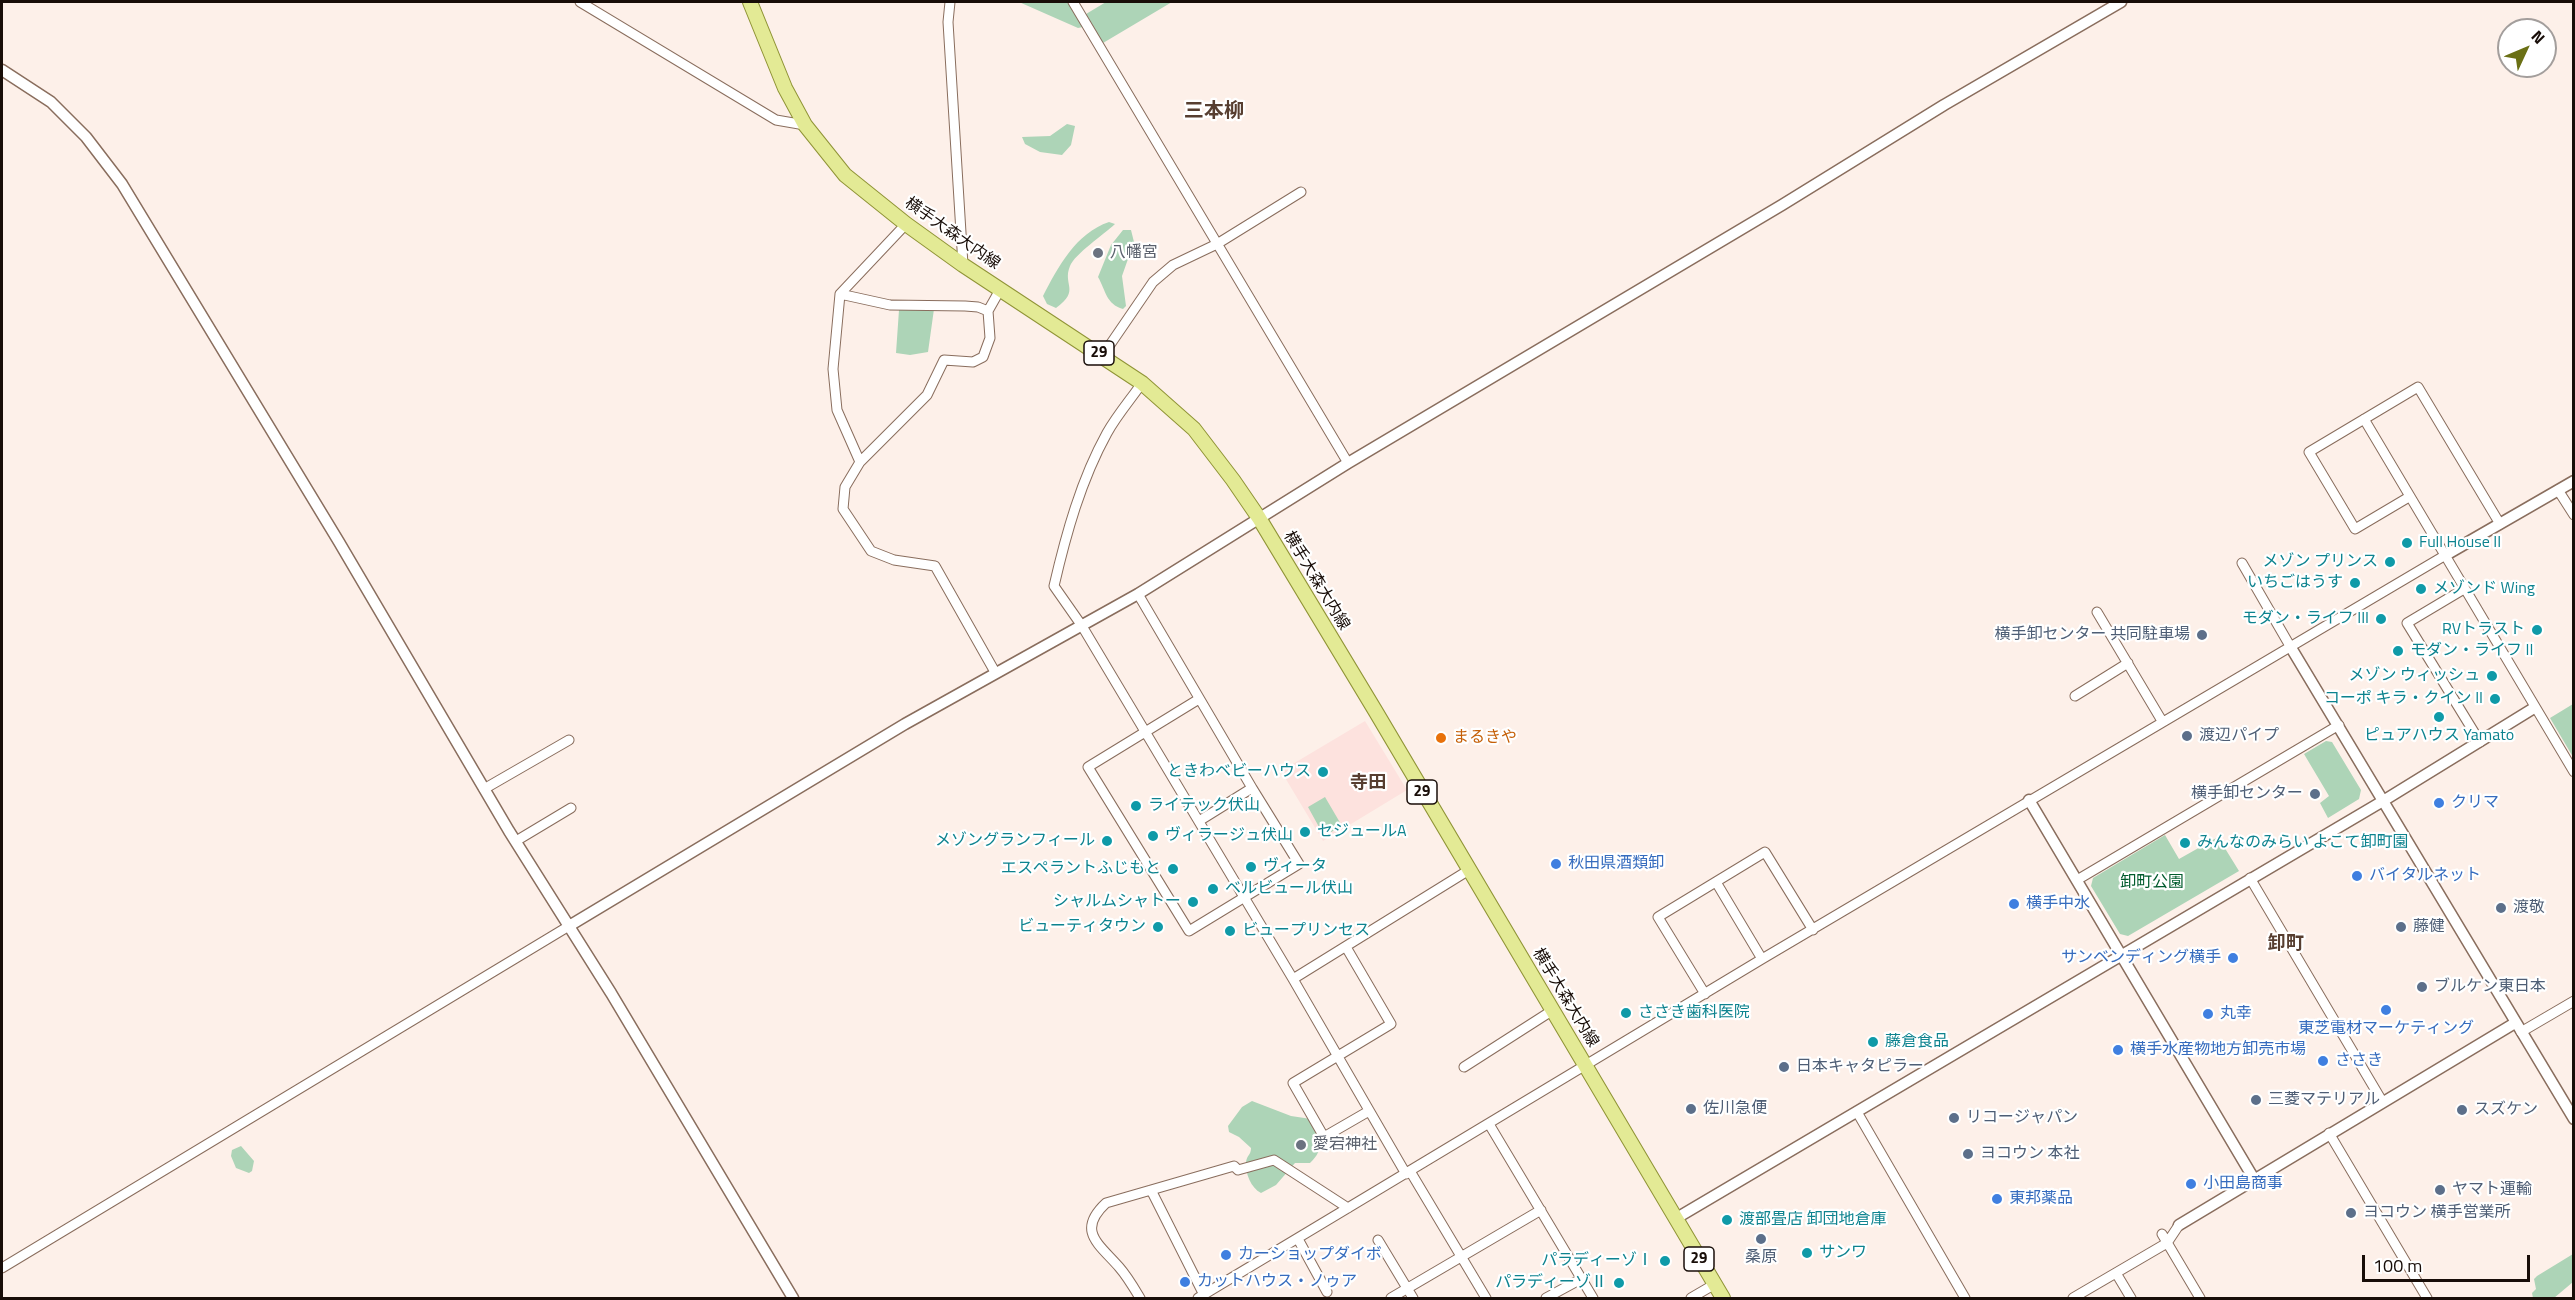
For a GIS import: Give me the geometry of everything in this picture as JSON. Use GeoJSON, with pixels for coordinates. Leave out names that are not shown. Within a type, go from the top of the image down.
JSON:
{"type":"FeatureCollection","features":[{"type":"Feature","properties":{"kind":"main road","name":"横手大森大内線"},"geometry":{"type":"LineString","coordinates":[[750,2],[784,88],[805,125],[845,175],[906,224],[963,265],[1103,355],[1142,383],[1194,429],[1259,518],[1723,1299]]}},
{"type":"Feature","properties":{"kind":"street"},"geometry":{"type":"LineString","coordinates":[[580,2],[776,120],[805,125]]}},
{"type":"Feature","properties":{"kind":"street"},"geometry":{"type":"LineString","coordinates":[[950,2],[948,22],[963,265]]}},
{"type":"Feature","properties":{"kind":"street"},"geometry":{"type":"LineString","coordinates":[[1072,2],[1348,463]]}},
{"type":"Feature","properties":{"kind":"street"},"geometry":{"type":"LineString","coordinates":[[2,1268],[995,672],[1138,594],[1348,463],[1772,211],[1944,105],[2121,2]]}},
{"type":"Feature","properties":{"kind":"street"},"geometry":{"type":"LineString","coordinates":[[2,70],[51,102],[86,136],[122,184],[339,542],[484,789],[794,1299]]}},
{"type":"Feature","properties":{"kind":"street"},"geometry":{"type":"LineString","coordinates":[[1103,355],[1153,282],[1173,265],[1217,244],[1301,192]]}},
{"type":"Feature","properties":{"kind":"street"},"geometry":{"type":"LineString","coordinates":[[860,462],[837,410],[833,369],[840,294],[906,224]]}},
{"type":"Feature","properties":{"kind":"street"},"geometry":{"type":"LineString","coordinates":[[995,672],[935,566],[894,560],[871,551],[843,509],[845,488],[860,462],[927,395],[944,360],[973,362],[983,357],[990,338],[988,311],[1001,288]]}},
{"type":"Feature","properties":{"kind":"street"},"geometry":{"type":"LineString","coordinates":[[840,294],[890,305],[965,306],[988,311]]}},
{"type":"Feature","properties":{"kind":"street"},"geometry":{"type":"LineString","coordinates":[[1142,383],[1108,432],[1069,523],[1053,586],[1082,626],[1293,979],[1369,1111],[1486,1299]]}},
{"type":"Feature","properties":{"kind":"street"},"geometry":{"type":"LineString","coordinates":[[2409,497],[2355,529],[2309,452],[2418,387],[2500,524]]}},
{"type":"Feature","properties":{"kind":"street"},"geometry":{"type":"LineString","coordinates":[[2364,419],[2574,772]]}},
{"type":"Feature","properties":{"kind":"street"},"geometry":{"type":"LineString","coordinates":[[1151,1190],[1201,1297],[2029,800],[2574,481]]}},
{"type":"Feature","properties":{"kind":"street"},"geometry":{"type":"LineString","coordinates":[[2558,490],[2574,515]]}},
{"type":"Feature","properties":{"kind":"street"},"geometry":{"type":"LineString","coordinates":[[2242,563],[2574,1119]]}},
{"type":"Feature","properties":{"kind":"street"},"geometry":{"type":"LineString","coordinates":[[2464,589],[2407,623],[2480,742]]}},
{"type":"Feature","properties":{"kind":"street"},"geometry":{"type":"LineString","coordinates":[[1138,594],[1299,864],[1189,931],[1088,766],[1199,699]]}},
{"type":"Feature","properties":{"kind":"street"},"geometry":{"type":"LineString","coordinates":[[2097,612],[2162,721]]}},
{"type":"Feature","properties":{"kind":"street"},"geometry":{"type":"LineString","coordinates":[[2075,696],[2128,663]]}},
{"type":"Feature","properties":{"kind":"street"},"geometry":{"type":"LineString","coordinates":[[1675,1219],[2383,801],[2534,708]]}},
{"type":"Feature","properties":{"kind":"street"},"geometry":{"type":"LineString","coordinates":[[2077,880],[2339,725]]}},
{"type":"Feature","properties":{"kind":"street"},"geometry":{"type":"LineString","coordinates":[[484,789],[569,740]]}},
{"type":"Feature","properties":{"kind":"street"},"geometry":{"type":"LineString","coordinates":[[1198,821],[1252,788]]}},
{"type":"Feature","properties":{"kind":"street"},"geometry":{"type":"LineString","coordinates":[[2029,800],[2254,1179]]}},
{"type":"Feature","properties":{"kind":"street"},"geometry":{"type":"LineString","coordinates":[[516,841],[570,808]]}},
{"type":"Feature","properties":{"kind":"street"},"geometry":{"type":"LineString","coordinates":[[1705,994],[1658,916],[1765,852],[1813,930]]}},
{"type":"Feature","properties":{"kind":"street"},"geometry":{"type":"LineString","coordinates":[[1293,979],[1469,870]]}},
{"type":"Feature","properties":{"kind":"street"},"geometry":{"type":"LineString","coordinates":[[2250,878],[2382,1101]]}},
{"type":"Feature","properties":{"kind":"street"},"geometry":{"type":"LineString","coordinates":[[1716,882],[1762,959]]}},
{"type":"Feature","properties":{"kind":"street"},"geometry":{"type":"LineString","coordinates":[[1346,947],[1391,1024],[1293,1083],[1324,1137],[1369,1111]]}},
{"type":"Feature","properties":{"kind":"street"},"geometry":{"type":"LineString","coordinates":[[2073,1299],[2116,1273],[2165,1238],[2179,1225],[2382,1101],[2518,1028],[2574,1001]]}},
{"type":"Feature","properties":{"kind":"street"},"geometry":{"type":"LineString","coordinates":[[1464,1067],[1553,1010]]}},
{"type":"Feature","properties":{"kind":"street"},"geometry":{"type":"LineString","coordinates":[[1857,1112],[1965,1299]]}},
{"type":"Feature","properties":{"kind":"street"},"geometry":{"type":"LineString","coordinates":[[1489,1124],[1593,1299]]}},
{"type":"Feature","properties":{"kind":"street"},"geometry":{"type":"LineString","coordinates":[[2329,1134],[2427,1299]]}},
{"type":"Feature","properties":{"kind":"street"},"geometry":{"type":"LineString","coordinates":[[1140,1299],[1119,1267],[1106,1255],[1092,1235],[1090,1224],[1094,1214],[1106,1203],[1234,1166],[1238,1170],[1274,1160],[1348,1208]]}},
{"type":"Feature","properties":{"kind":"street"},"geometry":{"type":"LineString","coordinates":[[1391,1299],[1540,1210]]}},
{"type":"Feature","properties":{"kind":"street"},"geometry":{"type":"LineString","coordinates":[[2165,1238],[2200,1299]]}},
{"type":"Feature","properties":{"kind":"street"},"geometry":{"type":"LineString","coordinates":[[1298,1239],[1327,1292]]}},
{"type":"Feature","properties":{"kind":"street"},"geometry":{"type":"LineString","coordinates":[[1378,1240],[1413,1299]]}},
{"type":"Feature","properties":{"kind":"street"},"geometry":{"type":"LineString","coordinates":[[2116,1273],[2131,1299]]}},
{"type":"Feature","properties":{"kind":"street"},"geometry":{"type":"LineString","coordinates":[[1546,1299],[1581,1278]]}},
{"type":"Feature","properties":{"kind":"street"},"geometry":{"type":"LineString","coordinates":[[1691,1299],[1715,1284]]}},
{"type":"Feature","properties":{"kind":"shaded area"},"geometry":{"type":"Polygon","coordinates":[[[1365,721],[1407,790],[1323,841],[1281,771],[1365,721]]]}},
{"type":"Feature","properties":{"kind":"green space"},"geometry":{"type":"Polygon","coordinates":[[[1019,2],[1068,2],[1083,27],[1078,28],[1019,2]]]}},
{"type":"Feature","properties":{"kind":"green space"},"geometry":{"type":"Polygon","coordinates":[[[1106,2],[1172,2],[1103,43],[1086,14],[1106,2]]]}},
{"type":"Feature","properties":{"kind":"green space"},"geometry":{"type":"Polygon","coordinates":[[[1067,124],[1075,126],[1071,145],[1062,155],[1040,152],[1025,144],[1022,137],[1050,136],[1067,124]]]}},
{"type":"Feature","properties":{"kind":"green space"},"geometry":{"type":"Polygon","coordinates":[[[1109,222],[1115,224],[1083,250],[1070,266],[1068,297],[1056,308],[1047,304],[1043,296],[1069,252],[1087,234],[1109,222]]]}},
{"type":"Feature","properties":{"kind":"green space"},"geometry":{"type":"Polygon","coordinates":[[[1123,230],[1131,230],[1134,242],[1122,276],[1126,306],[1123,309],[1113,304],[1098,277],[1111,245],[1123,230]]]}},
{"type":"Feature","properties":{"kind":"green space"},"geometry":{"type":"Polygon","coordinates":[[[934,309],[928,352],[910,355],[896,353],[899,310],[934,309]]]}},
{"type":"Feature","properties":{"kind":"green space"},"geometry":{"type":"Polygon","coordinates":[[[2573,704],[2573,757],[2550,718],[2573,704]]]}},
{"type":"Feature","properties":{"kind":"green space"},"geometry":{"type":"Polygon","coordinates":[[[2326,741],[2332,742],[2361,790],[2359,799],[2328,818],[2320,803],[2329,796],[2304,754],[2326,741]]]}},
{"type":"Feature","properties":{"kind":"green space"},"geometry":{"type":"Polygon","coordinates":[[[1325,797],[1342,826],[1324,836],[1308,807],[1325,797]]]}},
{"type":"Feature","properties":{"kind":"green space","name":"卸町公園"},"geometry":{"type":"Polygon","coordinates":[[[2165,835],[2179,859],[2218,837],[2239,871],[2128,936],[2120,934],[2091,886],[2093,878],[2165,835]]]}},
{"type":"Feature","properties":{"kind":"green space"},"geometry":{"type":"Polygon","coordinates":[[[1252,1101],[1291,1116],[1311,1119],[1320,1142],[1318,1152],[1310,1163],[1295,1163],[1276,1185],[1261,1193],[1249,1180],[1247,1171],[1246,1162],[1251,1148],[1239,1137],[1229,1132],[1228,1126],[1242,1107],[1252,1101]]]}},
{"type":"Feature","properties":{"kind":"green space"},"geometry":{"type":"Polygon","coordinates":[[[241,1146],[254,1161],[252,1171],[249,1173],[236,1168],[231,1156],[232,1150],[241,1146]]]}},
{"type":"Feature","properties":{"kind":"green space"},"geometry":{"type":"Polygon","coordinates":[[[2573,1254],[2573,1282],[2554,1298],[2533,1298],[2532,1293],[2536,1289],[2534,1279],[2573,1254]]]}},
{"type":"Feature","properties":{"kind":"place","name":"八幡宮"},"geometry":{"type":"Point","coordinates":[1098,253]}},
{"type":"Feature","properties":{"kind":"place","name":"Full House II"},"geometry":{"type":"Point","coordinates":[2407,543]}},
{"type":"Feature","properties":{"kind":"place","name":"メゾン プリンス"},"geometry":{"type":"Point","coordinates":[2390,562]}},
{"type":"Feature","properties":{"kind":"place","name":"いちごはうす"},"geometry":{"type":"Point","coordinates":[2355,583]}},
{"type":"Feature","properties":{"kind":"place","name":"メゾンド Wing"},"geometry":{"type":"Point","coordinates":[2421,589]}},
{"type":"Feature","properties":{"kind":"place","name":"モダン・ライフ III"},"geometry":{"type":"Point","coordinates":[2381,619]}},
{"type":"Feature","properties":{"kind":"place","name":"RVトラスト"},"geometry":{"type":"Point","coordinates":[2537,630]}},
{"type":"Feature","properties":{"kind":"place","name":"横手卸センター 共同駐車場"},"geometry":{"type":"Point","coordinates":[2202,635]}},
{"type":"Feature","properties":{"kind":"place","name":"モダン・ライフ II"},"geometry":{"type":"Point","coordinates":[2398,651]}},
{"type":"Feature","properties":{"kind":"place","name":"メゾン ウィッシュ"},"geometry":{"type":"Point","coordinates":[2492,676]}},
{"type":"Feature","properties":{"kind":"place","name":"コーポ キラ・クイン II"},"geometry":{"type":"Point","coordinates":[2495,699]}},
{"type":"Feature","properties":{"kind":"place","name":"ピュアハウス Yamato"},"geometry":{"type":"Point","coordinates":[2439,717]}},
{"type":"Feature","properties":{"kind":"place","name":"渡辺パイプ"},"geometry":{"type":"Point","coordinates":[2187,736]}},
{"type":"Feature","properties":{"kind":"place","name":"まるきや"},"geometry":{"type":"Point","coordinates":[1441,738]}},
{"type":"Feature","properties":{"kind":"place","name":"ときわベビーハウス"},"geometry":{"type":"Point","coordinates":[1323,772]}},
{"type":"Feature","properties":{"kind":"place","name":"横手卸センター"},"geometry":{"type":"Point","coordinates":[2315,794]}},
{"type":"Feature","properties":{"kind":"place","name":"クリマ"},"geometry":{"type":"Point","coordinates":[2439,803]}},
{"type":"Feature","properties":{"kind":"place","name":"ライテック伏山"},"geometry":{"type":"Point","coordinates":[1136,806]}},
{"type":"Feature","properties":{"kind":"place","name":"セジュールA"},"geometry":{"type":"Point","coordinates":[1305,832]}},
{"type":"Feature","properties":{"kind":"place","name":"ヴィラージュ伏山"},"geometry":{"type":"Point","coordinates":[1153,836]}},
{"type":"Feature","properties":{"kind":"place","name":"メゾングランフィール"},"geometry":{"type":"Point","coordinates":[1107,841]}},
{"type":"Feature","properties":{"kind":"place","name":"みんなのみらい よこて卸町園"},"geometry":{"type":"Point","coordinates":[2185,843]}},
{"type":"Feature","properties":{"kind":"place","name":"秋田県酒類卸"},"geometry":{"type":"Point","coordinates":[1556,864]}},
{"type":"Feature","properties":{"kind":"place","name":"ヴィータ"},"geometry":{"type":"Point","coordinates":[1251,867]}},
{"type":"Feature","properties":{"kind":"place","name":"エスペラントふじもと"},"geometry":{"type":"Point","coordinates":[1173,869]}},
{"type":"Feature","properties":{"kind":"place","name":"バイタルネット"},"geometry":{"type":"Point","coordinates":[2357,876]}},
{"type":"Feature","properties":{"kind":"place","name":"ベルビュール伏山"},"geometry":{"type":"Point","coordinates":[1213,889]}},
{"type":"Feature","properties":{"kind":"place","name":"シャルムシャトー"},"geometry":{"type":"Point","coordinates":[1193,902]}},
{"type":"Feature","properties":{"kind":"place","name":"横手中水"},"geometry":{"type":"Point","coordinates":[2014,904]}},
{"type":"Feature","properties":{"kind":"place","name":"渡敬"},"geometry":{"type":"Point","coordinates":[2501,908]}},
{"type":"Feature","properties":{"kind":"place","name":"ビューティタウン"},"geometry":{"type":"Point","coordinates":[1158,927]}},
{"type":"Feature","properties":{"kind":"place","name":"藤健"},"geometry":{"type":"Point","coordinates":[2401,927]}},
{"type":"Feature","properties":{"kind":"place","name":"ビュープリンセス"},"geometry":{"type":"Point","coordinates":[1230,931]}},
{"type":"Feature","properties":{"kind":"place","name":"サンベンディング横手"},"geometry":{"type":"Point","coordinates":[2233,958]}},
{"type":"Feature","properties":{"kind":"place","name":"ブルケン東日本"},"geometry":{"type":"Point","coordinates":[2422,987]}},
{"type":"Feature","properties":{"kind":"place","name":"東芝電材マーケティング"},"geometry":{"type":"Point","coordinates":[2386,1010]}},
{"type":"Feature","properties":{"kind":"place","name":"ささき歯科医院"},"geometry":{"type":"Point","coordinates":[1626,1013]}},
{"type":"Feature","properties":{"kind":"place","name":"丸幸"},"geometry":{"type":"Point","coordinates":[2208,1014]}},
{"type":"Feature","properties":{"kind":"place","name":"藤倉食品"},"geometry":{"type":"Point","coordinates":[1873,1042]}},
{"type":"Feature","properties":{"kind":"place","name":"横手水産物地方卸売市場"},"geometry":{"type":"Point","coordinates":[2118,1050]}},
{"type":"Feature","properties":{"kind":"place","name":"ささき"},"geometry":{"type":"Point","coordinates":[2323,1061]}},
{"type":"Feature","properties":{"kind":"place","name":"日本キャタピラー"},"geometry":{"type":"Point","coordinates":[1784,1067]}},
{"type":"Feature","properties":{"kind":"place","name":"三菱マテリアル"},"geometry":{"type":"Point","coordinates":[2256,1100]}},
{"type":"Feature","properties":{"kind":"place","name":"佐川急便"},"geometry":{"type":"Point","coordinates":[1691,1109]}},
{"type":"Feature","properties":{"kind":"place","name":"スズケン"},"geometry":{"type":"Point","coordinates":[2462,1110]}},
{"type":"Feature","properties":{"kind":"place","name":"リコージャパン"},"geometry":{"type":"Point","coordinates":[1954,1118]}},
{"type":"Feature","properties":{"kind":"place","name":"愛宕神社"},"geometry":{"type":"Point","coordinates":[1301,1145]}},
{"type":"Feature","properties":{"kind":"place","name":"ヨコウン 本社"},"geometry":{"type":"Point","coordinates":[1968,1154]}},
{"type":"Feature","properties":{"kind":"place","name":"小田島商事"},"geometry":{"type":"Point","coordinates":[2191,1184]}},
{"type":"Feature","properties":{"kind":"place","name":"ヤマト運輸"},"geometry":{"type":"Point","coordinates":[2440,1190]}},
{"type":"Feature","properties":{"kind":"place","name":"東邦薬品"},"geometry":{"type":"Point","coordinates":[1997,1199]}},
{"type":"Feature","properties":{"kind":"place","name":"ヨコウン 横手営業所"},"geometry":{"type":"Point","coordinates":[2351,1213]}},
{"type":"Feature","properties":{"kind":"place","name":"渡部畳店 卸団地倉庫"},"geometry":{"type":"Point","coordinates":[1727,1220]}},
{"type":"Feature","properties":{"kind":"place","name":"桑原"},"geometry":{"type":"Point","coordinates":[1761,1239]}},
{"type":"Feature","properties":{"kind":"place","name":"サンワ"},"geometry":{"type":"Point","coordinates":[1807,1253]}},
{"type":"Feature","properties":{"kind":"place","name":"カーショップダイボ"},"geometry":{"type":"Point","coordinates":[1226,1255]}},
{"type":"Feature","properties":{"kind":"place","name":"パラディーゾⅠ"},"geometry":{"type":"Point","coordinates":[1665,1261]}},
{"type":"Feature","properties":{"kind":"place","name":"カットハウス・ノゥア"},"geometry":{"type":"Point","coordinates":[1185,1282]}},
{"type":"Feature","properties":{"kind":"place","name":"パラディーゾⅡ"},"geometry":{"type":"Point","coordinates":[1619,1283]}},
{"type":"Feature","properties":{"kind":"district","name":"三本柳"},"geometry":{"type":"Point","coordinates":[1214,112]}},
{"type":"Feature","properties":{"kind":"district","name":"寺田"},"geometry":{"type":"Point","coordinates":[1368,784]}},
{"type":"Feature","properties":{"kind":"district","name":"卸町"},"geometry":{"type":"Point","coordinates":[2286,945]}}]}
